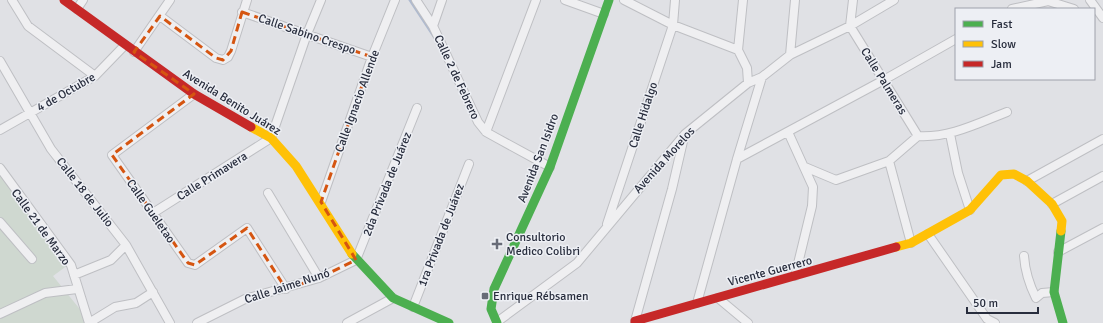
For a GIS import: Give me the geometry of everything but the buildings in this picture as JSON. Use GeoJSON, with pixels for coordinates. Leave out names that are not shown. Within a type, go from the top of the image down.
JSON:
{"type":"FeatureCollection","features":[{"type":"Feature","properties":{"kind":"street"},"geometry":{"type":"LineString","coordinates":[[12,0],[28,26],[95,76]]}},
{"type":"Feature","properties":{"kind":"street","name":"Avenida Benito Juárez"},"geometry":{"type":"LineString","coordinates":[[64,0],[125,46],[194,94],[271,138],[296,166],[321,202],[356,260],[392,298],[449,323]]}},
{"type":"Feature","properties":{"kind":"street"},"geometry":{"type":"LineString","coordinates":[[77,9],[83,0]]}},
{"type":"Feature","properties":{"kind":"street"},"geometry":{"type":"LineString","coordinates":[[134,52],[170,0]]}},
{"type":"Feature","properties":{"kind":"street"},"geometry":{"type":"LineString","coordinates":[[160,16],[216,58],[223,60],[228,57],[231,51],[247,0]]}},
{"type":"Feature","properties":{"kind":"street"},"geometry":{"type":"LineString","coordinates":[[271,138],[307,34],[321,0]]}},
{"type":"Feature","properties":{"kind":"street","name":"Calle Ignacio Allende"},"geometry":{"type":"LineString","coordinates":[[321,202],[372,57],[395,0]]}},
{"type":"Feature","properties":{"kind":"street","name":"Calle 2 de Febrero"},"geometry":{"type":"LineString","coordinates":[[416,0],[433,26],[478,122],[486,132],[550,167]]}},
{"type":"Feature","properties":{"kind":"street"},"geometry":{"type":"LineString","coordinates":[[433,26],[442,0]]}},
{"type":"Feature","properties":{"kind":"street"},"geometry":{"type":"LineString","coordinates":[[486,132],[536,0]]}},
{"type":"Feature","properties":{"kind":"street"},"geometry":{"type":"LineString","coordinates":[[565,0],[604,14]]}},
{"type":"Feature","properties":{"kind":"street","name":"Avenida San Isidro"},"geometry":{"type":"LineString","coordinates":[[496,323],[490,309],[494,289],[550,167],[608,0]]}},
{"type":"Feature","properties":{"kind":"street"},"geometry":{"type":"LineString","coordinates":[[624,0],[672,25],[738,50]]}},
{"type":"Feature","properties":{"kind":"street","name":"Calle Hidalgo"},"geometry":{"type":"LineString","coordinates":[[605,228],[672,25],[675,0]]}},
{"type":"Feature","properties":{"kind":"street"},"geometry":{"type":"LineString","coordinates":[[743,0],[738,50],[747,68],[748,83]]}},
{"type":"Feature","properties":{"kind":"street"},"geometry":{"type":"LineString","coordinates":[[790,55],[795,0]]}},
{"type":"Feature","properties":{"kind":"street"},"geometry":{"type":"LineString","coordinates":[[850,26],[853,0]]}},
{"type":"Feature","properties":{"kind":"street","name":"Avenida Morelos"},"geometry":{"type":"LineString","coordinates":[[496,323],[577,263],[685,134],[748,83],[762,77],[790,55],[850,26],[894,0]]}},
{"type":"Feature","properties":{"kind":"street"},"geometry":{"type":"LineString","coordinates":[[1090,0],[1103,18]]}},
{"type":"Feature","properties":{"kind":"street"},"geometry":{"type":"LineString","coordinates":[[1016,8],[1048,1],[1071,8]]}},
{"type":"Feature","properties":{"kind":"street","name":"Calle Sabino Crespo"},"geometry":{"type":"LineString","coordinates":[[242,12],[372,57]]}},
{"type":"Feature","properties":{"kind":"street","name":"Calle Palmeras"},"geometry":{"type":"LineString","coordinates":[[850,26],[882,81],[918,136]]}},
{"type":"Feature","properties":{"kind":"street"},"geometry":{"type":"LineString","coordinates":[[737,159],[882,81],[955,40]]}},
{"type":"Feature","properties":{"kind":"street","name":"4 de Octubre"},"geometry":{"type":"LineString","coordinates":[[0,130],[95,76],[125,46]]}},
{"type":"Feature","properties":{"kind":"street","name":"Calle 18 de Julio"},"geometry":{"type":"LineString","coordinates":[[0,61],[51,149],[126,245],[170,323]]}},
{"type":"Feature","properties":{"kind":"street"},"geometry":{"type":"LineString","coordinates":[[697,303],[737,159],[762,77]]}},
{"type":"Feature","properties":{"kind":"street","name":"Calle Gueletao"},"geometry":{"type":"LineString","coordinates":[[194,94],[112,155],[188,263],[195,265],[247,228],[286,289]]}},
{"type":"Feature","properties":{"kind":"street","name":"2da Privada de Juárez"},"geometry":{"type":"LineString","coordinates":[[356,260],[417,108]]}},
{"type":"Feature","properties":{"kind":"street"},"geometry":{"type":"LineString","coordinates":[[805,167],[836,180],[889,161],[918,136],[950,134],[1007,112]]}},
{"type":"Feature","properties":{"kind":"street"},"geometry":{"type":"LineString","coordinates":[[788,132],[813,187],[812,206],[795,276]]}},
{"type":"Feature","properties":{"kind":"street"},"geometry":{"type":"LineString","coordinates":[[635,322],[672,189],[685,134]]}},
{"type":"Feature","properties":{"kind":"street"},"geometry":{"type":"LineString","coordinates":[[950,134],[958,173],[970,210]]}},
{"type":"Feature","properties":{"kind":"street","name":"Calle Primavera"},"geometry":{"type":"LineString","coordinates":[[153,213],[271,138]]}},
{"type":"Feature","properties":{"kind":"street"},"geometry":{"type":"LineString","coordinates":[[1027,182],[1103,139]]}},
{"type":"Feature","properties":{"kind":"street"},"geometry":{"type":"LineString","coordinates":[[889,161],[911,243]]}},
{"type":"Feature","properties":{"kind":"street","name":"1ra Privada de Juárez"},"geometry":{"type":"LineString","coordinates":[[413,307],[468,164]]}},
{"type":"Feature","properties":{"kind":"street","name":"Calle 21 de Marzo"},"geometry":{"type":"LineString","coordinates":[[0,168],[71,265],[77,289],[89,323]]}},
{"type":"Feature","properties":{"kind":"street","name":"Vicente Guerrero"},"geometry":{"type":"LineString","coordinates":[[635,322],[697,303],[911,243],[970,210],[1001,175],[1014,174],[1027,182],[1052,204],[1062,221],[1054,292]]}},
{"type":"Feature","properties":{"kind":"street"},"geometry":{"type":"LineString","coordinates":[[1052,204],[1103,176]]}},
{"type":"Feature","properties":{"kind":"street"},"geometry":{"type":"LineString","coordinates":[[268,193],[319,278]]}},
{"type":"Feature","properties":{"kind":"street"},"geometry":{"type":"LineString","coordinates":[[0,222],[32,259]]}},
{"type":"Feature","properties":{"kind":"street"},"geometry":{"type":"LineString","coordinates":[[1058,252],[1103,228]]}},
{"type":"Feature","properties":{"kind":"street"},"geometry":{"type":"LineString","coordinates":[[928,234],[987,319],[995,323]]}},
{"type":"Feature","properties":{"kind":"street"},"geometry":{"type":"LineString","coordinates":[[74,275],[111,260],[126,245]]}},
{"type":"Feature","properties":{"kind":"street"},"geometry":{"type":"LineString","coordinates":[[1024,256],[1024,267],[1036,298],[1042,293],[1054,292],[1063,323]]}},
{"type":"Feature","properties":{"kind":"street","name":"Calle Jaime Nunó"},"geometry":{"type":"LineString","coordinates":[[197,323],[245,299],[286,289],[319,278],[356,260]]}},
{"type":"Feature","properties":{"kind":"street"},"geometry":{"type":"LineString","coordinates":[[0,314],[45,293],[77,289]]}},
{"type":"Feature","properties":{"kind":"street"},"geometry":{"type":"LineString","coordinates":[[89,323],[110,310],[136,304],[153,292]]}},
{"type":"Feature","properties":{"kind":"street"},"geometry":{"type":"LineString","coordinates":[[347,323],[392,298]]}},
{"type":"Feature","properties":{"kind":"street"},"geometry":{"type":"LineString","coordinates":[[718,298],[748,323]]}},
{"type":"Feature","properties":{"kind":"highlighted area"},"geometry":{"type":"Polygon","coordinates":[[[242,12],[372,57],[321,202],[356,260],[319,278],[286,289],[247,228],[195,265],[188,263],[112,155],[194,94],[134,52],[160,16],[216,58],[223,60],[231,51],[242,12]]]}},
{"type":"Feature","properties":{"kind":"shaded area"},"geometry":{"type":"Polygon","coordinates":[[[6,169],[72,262],[53,276],[91,323],[0,323],[0,171],[6,169]]]}},
{"type":"Feature","properties":{"kind":"waterway"},"geometry":{"type":"LineString","coordinates":[[410,0],[435,38]]}},
{"type":"Feature","properties":{"kind":"traffic: fast"},"geometry":{"type":"LineString","coordinates":[[497,323],[491,309],[494,289],[550,167],[609,0]]}},
{"type":"Feature","properties":{"kind":"traffic: fast"},"geometry":{"type":"LineString","coordinates":[[1061,231],[1054,292],[1063,323]]}},
{"type":"Feature","properties":{"kind":"traffic: fast"},"geometry":{"type":"LineString","coordinates":[[352,254],[393,298],[449,323]]}},
{"type":"Feature","properties":{"kind":"traffic: slow"},"geometry":{"type":"LineString","coordinates":[[251,127],[271,138],[296,166],[352,254]]}},
{"type":"Feature","properties":{"kind":"traffic: slow"},"geometry":{"type":"LineString","coordinates":[[896,247],[911,243],[970,210],[1001,175],[1014,174],[1027,181],[1052,204],[1062,221],[1061,231]]}},
{"type":"Feature","properties":{"kind":"traffic: jam"},"geometry":{"type":"LineString","coordinates":[[64,0],[194,94],[251,127]]}},
{"type":"Feature","properties":{"kind":"traffic: jam"},"geometry":{"type":"LineString","coordinates":[[635,323],[635,321],[896,247]]}},
{"type":"Feature","properties":{"kind":"place","name":"Consultorio Medico Colibri"},"geometry":{"type":"Point","coordinates":[497,244]}},
{"type":"Feature","properties":{"kind":"place","name":"Enrique Rébsamen"},"geometry":{"type":"Point","coordinates":[485,296]}}]}
